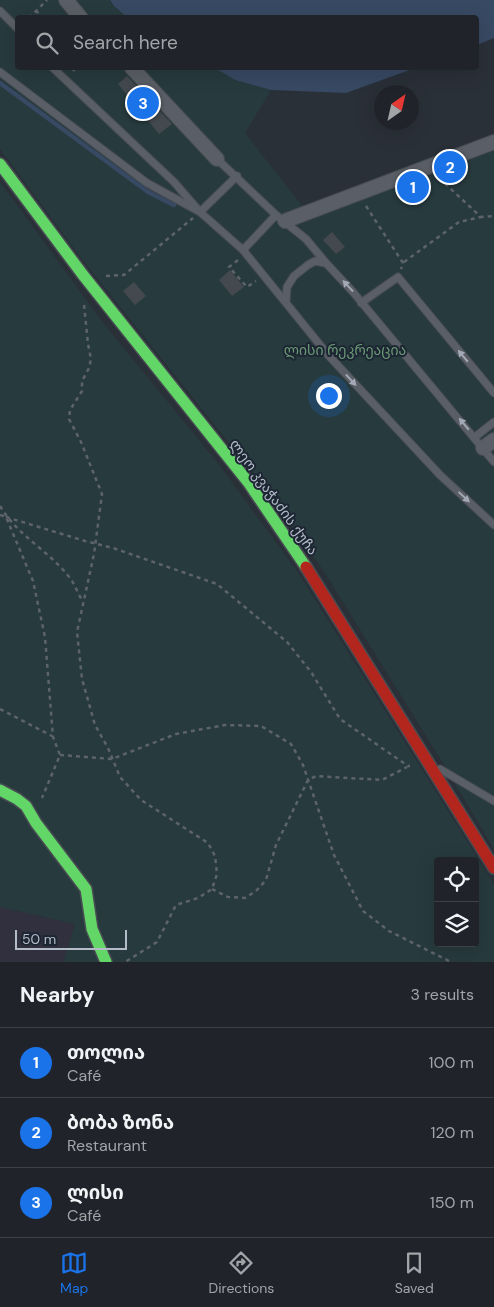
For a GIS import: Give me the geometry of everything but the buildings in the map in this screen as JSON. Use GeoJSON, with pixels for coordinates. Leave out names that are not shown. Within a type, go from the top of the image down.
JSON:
{"type":"FeatureCollection","features":[{"type":"Feature","properties":{"kind":"main road","name":"ლეო კვაჭაძის ქუჩა"},"geometry":{"type":"LineString","coordinates":[[0,164],[83,275],[248,482],[323,592],[494,868]]}},
{"type":"Feature","properties":{"kind":"main road"},"geometry":{"type":"LineString","coordinates":[[0,790],[16,797],[32,811],[36,822],[86,889],[92,929],[106,962]]}},
{"type":"Feature","properties":{"kind":"street"},"geometry":{"type":"LineString","coordinates":[[66,0],[78,15]]}},
{"type":"Feature","properties":{"kind":"street"},"geometry":{"type":"LineString","coordinates":[[134,70],[217,159]]}},
{"type":"Feature","properties":{"kind":"street"},"geometry":{"type":"LineString","coordinates":[[280,218],[357,193],[494,142]]}},
{"type":"Feature","properties":{"kind":"lane"},"geometry":{"type":"LineString","coordinates":[[0,10],[15,27]]}},
{"type":"Feature","properties":{"kind":"lane"},"geometry":{"type":"LineString","coordinates":[[56,70],[174,182],[200,212],[243,250],[329,356],[440,475],[494,525]]}},
{"type":"Feature","properties":{"kind":"lane"},"geometry":{"type":"LineString","coordinates":[[0,72],[147,183],[200,212]]}},
{"type":"Feature","properties":{"kind":"lane"},"geometry":{"type":"LineString","coordinates":[[217,159],[280,218],[306,239],[484,442],[494,462]]}},
{"type":"Feature","properties":{"kind":"lane"},"geometry":{"type":"LineString","coordinates":[[200,212],[237,176]]}},
{"type":"Feature","properties":{"kind":"lane"},"geometry":{"type":"LineString","coordinates":[[243,250],[280,218]]}},
{"type":"Feature","properties":{"kind":"lane"},"geometry":{"type":"LineString","coordinates":[[286,302],[287,287],[294,276],[315,261],[326,263]]}},
{"type":"Feature","properties":{"kind":"lane"},"geometry":{"type":"LineString","coordinates":[[361,303],[398,277],[494,393]]}},
{"type":"Feature","properties":{"kind":"lane"},"geometry":{"type":"LineString","coordinates":[[484,442],[494,422]]}},
{"type":"Feature","properties":{"kind":"lane"},"geometry":{"type":"LineString","coordinates":[[431,764],[494,800]]}},
{"type":"Feature","properties":{"kind":"path"},"geometry":{"type":"LineString","coordinates":[[32,15],[47,0]]}},
{"type":"Feature","properties":{"kind":"path"},"geometry":{"type":"LineString","coordinates":[[36,10],[39,15]]}},
{"type":"Feature","properties":{"kind":"path"},"geometry":{"type":"LineString","coordinates":[[427,167],[481,217]]}},
{"type":"Feature","properties":{"kind":"path"},"geometry":{"type":"LineString","coordinates":[[357,193],[403,263]]}},
{"type":"Feature","properties":{"kind":"path"},"geometry":{"type":"LineString","coordinates":[[398,277],[403,263],[460,222],[494,216]]}},
{"type":"Feature","properties":{"kind":"path"},"geometry":{"type":"LineString","coordinates":[[83,275],[124,275],[190,220]]}},
{"type":"Feature","properties":{"kind":"path"},"geometry":{"type":"LineString","coordinates":[[239,259],[229,267],[246,287],[255,282]]}},
{"type":"Feature","properties":{"kind":"path"},"geometry":{"type":"LineString","coordinates":[[84,299],[84,317],[91,359],[89,368],[82,381],[82,391],[70,410],[69,419],[81,442],[102,494],[94,554],[77,632],[82,679],[95,725],[108,748],[120,777],[140,800],[208,843],[215,856],[217,874],[212,888],[198,898],[176,905],[157,942],[125,962]]}},
{"type":"Feature","properties":{"kind":"path"},"geometry":{"type":"LineString","coordinates":[[0,506],[32,581],[45,637],[53,737],[60,755],[41,800],[32,811]]}},
{"type":"Feature","properties":{"kind":"path"},"geometry":{"type":"LineString","coordinates":[[0,515],[113,548],[217,584],[287,642],[311,672],[340,719],[408,766]]}},
{"type":"Feature","properties":{"kind":"path"},"geometry":{"type":"LineString","coordinates":[[6,517],[72,581],[84,604]]}},
{"type":"Feature","properties":{"kind":"path"},"geometry":{"type":"LineString","coordinates":[[0,709],[53,737]]}},
{"type":"Feature","properties":{"kind":"path"},"geometry":{"type":"LineString","coordinates":[[60,755],[112,759],[176,734],[225,725],[261,726],[290,744],[303,765],[334,855],[363,911],[389,931],[450,962]]}},
{"type":"Feature","properties":{"kind":"path"},"geometry":{"type":"LineString","coordinates":[[212,888],[228,897],[245,898],[256,891],[266,880],[276,846],[308,780],[316,776],[382,780],[408,766],[431,764]]}},
{"type":"Feature","properties":{"kind":"shaded area"},"geometry":{"type":"Polygon","coordinates":[[[0,907],[75,924],[64,962],[0,962],[0,907]]]}},
{"type":"Feature","properties":{"kind":"green space","name":"ლისი რეკრეაცია"},"geometry":{"type":"Polygon","coordinates":[[[0,0],[109,0],[125,15],[15,15],[15,70],[218,70],[235,80],[271,90],[245,133],[303,207],[494,134],[494,849],[323,570],[262,484],[85,263],[0,149],[0,0]]]}},
{"type":"Feature","properties":{"kind":"green space"},"geometry":{"type":"Polygon","coordinates":[[[0,182],[104,324],[217,462],[297,571],[477,857],[434,857],[434,947],[479,947],[479,860],[494,884],[494,962],[66,962],[64,961],[75,924],[0,907],[0,182]]]}},
{"type":"Feature","properties":{"kind":"water"},"geometry":{"type":"Polygon","coordinates":[[[110,0],[494,0],[494,38],[479,44],[479,15],[124,15],[110,0]]]}},
{"type":"Feature","properties":{"kind":"water"},"geometry":{"type":"Polygon","coordinates":[[[218,70],[409,70],[346,93],[271,90],[235,80],[218,70]]]}},
{"type":"Feature","properties":{"kind":"waterway"},"geometry":{"type":"LineString","coordinates":[[0,83],[148,192],[174,205]]}},
{"type":"Feature","properties":{"kind":"traffic: fast"},"geometry":{"type":"LineString","coordinates":[[0,164],[83,275],[248,482],[306,567]]}},
{"type":"Feature","properties":{"kind":"traffic: fast"},"geometry":{"type":"LineString","coordinates":[[0,790],[26,806],[36,823],[86,889],[92,929],[106,962]]}},
{"type":"Feature","properties":{"kind":"traffic: jam"},"geometry":{"type":"LineString","coordinates":[[306,567],[494,868]]}},
{"type":"Feature","properties":{"kind":"place","name":"ლისი"},"geometry":{"type":"Point","coordinates":[143,103]}},
{"type":"Feature","properties":{"kind":"place","name":"ბობა ზონა"},"geometry":{"type":"Point","coordinates":[450,167]}},
{"type":"Feature","properties":{"kind":"place","name":"თოლია"},"geometry":{"type":"Point","coordinates":[413,187]}}]}
